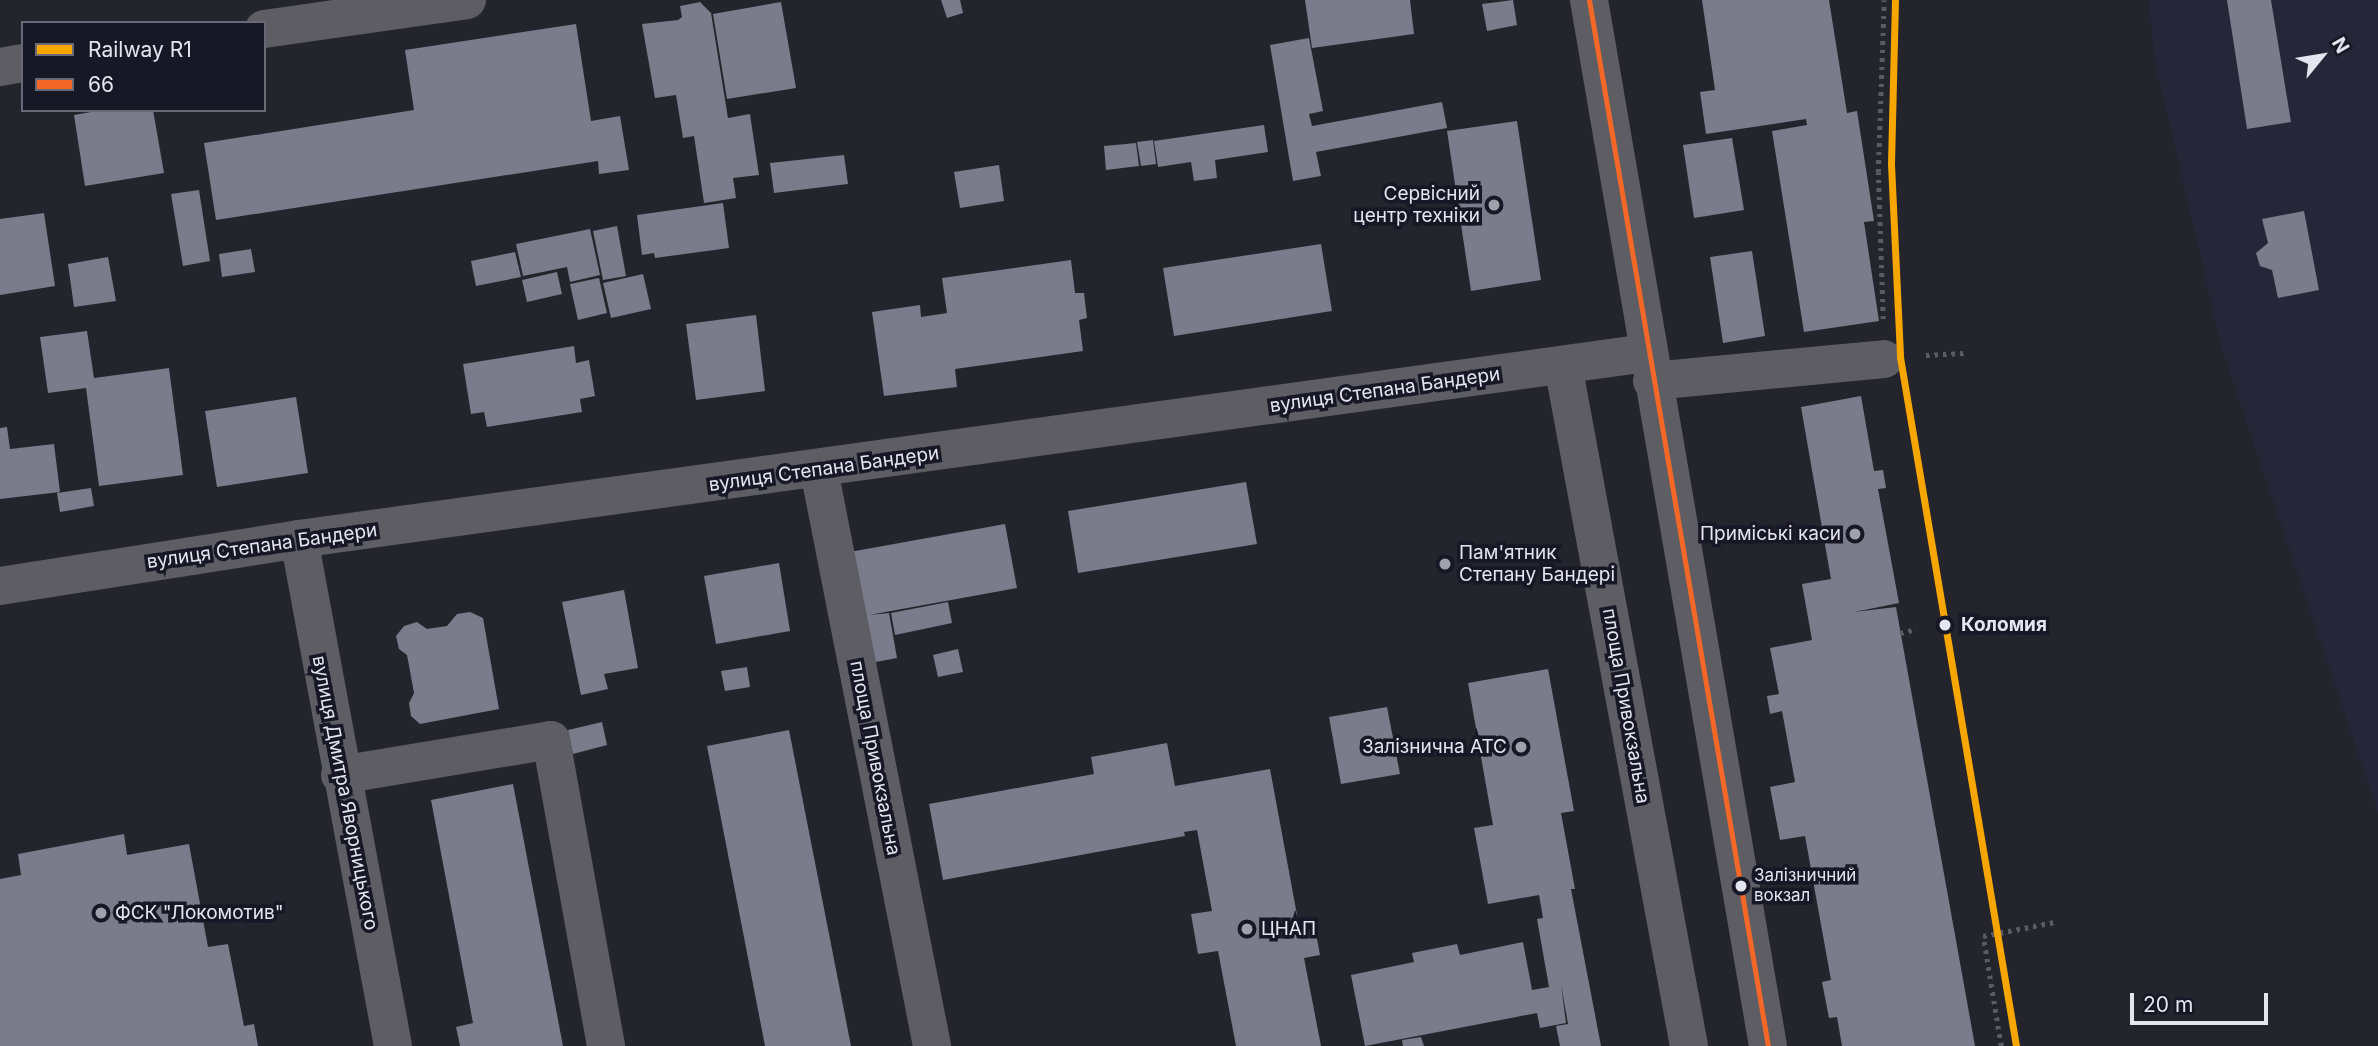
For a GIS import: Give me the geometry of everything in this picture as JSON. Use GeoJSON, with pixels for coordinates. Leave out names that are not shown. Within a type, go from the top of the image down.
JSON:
{"type":"FeatureCollection","features":[{"type":"Feature","properties":{"kind":"street"},"geometry":{"type":"LineString","coordinates":[[266,29],[467,0]]}},
{"type":"Feature","properties":{"kind":"street"},"geometry":{"type":"LineString","coordinates":[[1588,0],[1768,1046]]}},
{"type":"Feature","properties":{"kind":"street"},"geometry":{"type":"LineString","coordinates":[[0,67],[21,64]]}},
{"type":"Feature","properties":{"kind":"street","name":"вулиця Степана Бандери"},"geometry":{"type":"LineString","coordinates":[[0,586],[299,540],[1563,365],[1650,367],[1884,359]]}},
{"type":"Feature","properties":{"kind":"street","name":"площа Привокзальна"},"geometry":{"type":"LineString","coordinates":[[1563,365],[1689,1046]]}},
{"type":"Feature","properties":{"kind":"street","name":"площа Привокзальна"},"geometry":{"type":"LineString","coordinates":[[819,470],[932,1046]]}},
{"type":"Feature","properties":{"kind":"street","name":"вулиця Дмитра Яворницького"},"geometry":{"type":"LineString","coordinates":[[299,540],[340,775],[393,1046]]}},
{"type":"Feature","properties":{"kind":"street"},"geometry":{"type":"LineString","coordinates":[[340,775],[551,740],[606,1046]]}},
{"type":"Feature","properties":{"kind":"path"},"geometry":{"type":"LineString","coordinates":[[1884,0],[1878,172],[1884,359]]}},
{"type":"Feature","properties":{"kind":"path"},"geometry":{"type":"LineString","coordinates":[[1900,633],[1917,629]]}},
{"type":"Feature","properties":{"kind":"path"},"geometry":{"type":"LineString","coordinates":[[2001,1046],[1983,936],[2055,922]]}},
{"type":"Feature","properties":{"kind":"shaded area"},"geometry":{"type":"Polygon","coordinates":[[[2149,0],[2378,0],[2378,813],[2222,349],[2154,57],[2149,0]]]}},
{"type":"Feature","properties":{"kind":"building"},"geometry":{"type":"Polygon","coordinates":[[[941,0],[960,0],[963,13],[947,18],[941,0]]]}},
{"type":"Feature","properties":{"kind":"building"},"geometry":{"type":"Polygon","coordinates":[[[1305,0],[1410,0],[1414,34],[1312,48],[1305,0]]]}},
{"type":"Feature","properties":{"kind":"building"},"geometry":{"type":"Polygon","coordinates":[[[1513,0],[1517,25],[1487,31],[1482,4],[1513,0]]]}},
{"type":"Feature","properties":{"kind":"building"},"geometry":{"type":"Polygon","coordinates":[[[1702,0],[1829,0],[1847,113],[1857,111],[1874,221],[1864,222],[1879,321],[1804,332],[1772,131],[1807,125],[1806,119],[1706,134],[1700,92],[1715,90],[1702,0]]]}},
{"type":"Feature","properties":{"kind":"building"},"geometry":{"type":"Polygon","coordinates":[[[2227,0],[2271,0],[2291,122],[2247,129],[2227,0]]]}},
{"type":"Feature","properties":{"kind":"building"},"geometry":{"type":"Polygon","coordinates":[[[700,2],[711,13],[728,118],[750,114],[759,175],[733,178],[736,198],[704,203],[694,136],[683,138],[676,95],[655,98],[642,24],[678,20],[682,17],[680,6],[700,2]]]}},
{"type":"Feature","properties":{"kind":"building"},"geometry":{"type":"Polygon","coordinates":[[[781,2],[796,88],[727,99],[713,14],[781,2]]]}},
{"type":"Feature","properties":{"kind":"building"},"geometry":{"type":"Polygon","coordinates":[[[576,24],[591,121],[620,116],[629,170],[599,174],[598,161],[216,220],[204,143],[414,110],[405,50],[576,24]]]}},
{"type":"Feature","properties":{"kind":"building"},"geometry":{"type":"Polygon","coordinates":[[[1309,38],[1323,111],[1309,114],[1312,126],[1442,102],[1447,128],[1316,152],[1321,176],[1293,181],[1270,45],[1309,38]]]}},
{"type":"Feature","properties":{"kind":"building"},"geometry":{"type":"Polygon","coordinates":[[[91,112],[153,112],[164,173],[85,186],[74,115],[91,112]]]}},
{"type":"Feature","properties":{"kind":"building","name":"Сервісний центр техніки"},"geometry":{"type":"Polygon","coordinates":[[[1517,121],[1541,280],[1471,291],[1447,131],[1517,121]]]}},
{"type":"Feature","properties":{"kind":"building"},"geometry":{"type":"Polygon","coordinates":[[[1264,125],[1268,152],[1215,160],[1217,178],[1194,181],[1191,162],[1158,167],[1154,141],[1264,125]]]}},
{"type":"Feature","properties":{"kind":"building"},"geometry":{"type":"Polygon","coordinates":[[[1732,138],[1744,210],[1694,218],[1683,145],[1732,138]]]}},
{"type":"Feature","properties":{"kind":"building"},"geometry":{"type":"Polygon","coordinates":[[[1153,140],[1156,164],[1141,166],[1137,142],[1153,140]]]}},
{"type":"Feature","properties":{"kind":"building"},"geometry":{"type":"Polygon","coordinates":[[[1136,143],[1139,166],[1106,170],[1104,146],[1136,143]]]}},
{"type":"Feature","properties":{"kind":"building"},"geometry":{"type":"Polygon","coordinates":[[[844,155],[848,184],[774,193],[770,163],[844,155]]]}},
{"type":"Feature","properties":{"kind":"building"},"geometry":{"type":"Polygon","coordinates":[[[999,165],[1004,201],[960,208],[954,172],[999,165]]]}},
{"type":"Feature","properties":{"kind":"building"},"geometry":{"type":"Polygon","coordinates":[[[199,190],[210,261],[183,266],[171,194],[199,190]]]}},
{"type":"Feature","properties":{"kind":"building"},"geometry":{"type":"Polygon","coordinates":[[[723,203],[729,248],[655,258],[654,253],[642,255],[637,215],[723,203]]]}},
{"type":"Feature","properties":{"kind":"building"},"geometry":{"type":"Polygon","coordinates":[[[2304,211],[2319,290],[2278,298],[2272,270],[2260,266],[2256,253],[2268,243],[2262,219],[2304,211]]]}},
{"type":"Feature","properties":{"kind":"building"},"geometry":{"type":"Polygon","coordinates":[[[44,213],[55,286],[0,295],[0,219],[44,213]]]}},
{"type":"Feature","properties":{"kind":"building"},"geometry":{"type":"Polygon","coordinates":[[[617,226],[626,276],[603,280],[593,231],[617,226]]]}},
{"type":"Feature","properties":{"kind":"building"},"geometry":{"type":"Polygon","coordinates":[[[590,229],[600,275],[570,282],[567,267],[523,276],[516,244],[590,229]]]}},
{"type":"Feature","properties":{"kind":"building"},"geometry":{"type":"Polygon","coordinates":[[[1321,244],[1332,311],[1174,336],[1163,268],[1321,244]]]}},
{"type":"Feature","properties":{"kind":"building"},"geometry":{"type":"Polygon","coordinates":[[[251,249],[255,272],[222,277],[219,254],[251,249]]]}},
{"type":"Feature","properties":{"kind":"building"},"geometry":{"type":"Polygon","coordinates":[[[1752,251],[1765,336],[1723,343],[1710,257],[1752,251]]]}},
{"type":"Feature","properties":{"kind":"building"},"geometry":{"type":"Polygon","coordinates":[[[515,252],[521,277],[476,286],[471,261],[515,252]]]}},
{"type":"Feature","properties":{"kind":"building"},"geometry":{"type":"Polygon","coordinates":[[[108,257],[116,301],[74,307],[68,264],[108,257]]]}},
{"type":"Feature","properties":{"kind":"building"},"geometry":{"type":"Polygon","coordinates":[[[1071,260],[1075,293],[1084,293],[1087,318],[1079,320],[1083,351],[955,369],[957,387],[884,396],[872,312],[920,305],[921,317],[947,313],[942,278],[1071,260]]]}},
{"type":"Feature","properties":{"kind":"building"},"geometry":{"type":"Polygon","coordinates":[[[557,272],[562,294],[527,302],[522,280],[557,272]]]}},
{"type":"Feature","properties":{"kind":"building"},"geometry":{"type":"Polygon","coordinates":[[[643,274],[651,309],[611,318],[603,283],[643,274]]]}},
{"type":"Feature","properties":{"kind":"building"},"geometry":{"type":"Polygon","coordinates":[[[599,278],[607,313],[578,320],[570,284],[599,278]]]}},
{"type":"Feature","properties":{"kind":"building"},"geometry":{"type":"Polygon","coordinates":[[[756,315],[765,391],[696,400],[686,324],[756,315]]]}},
{"type":"Feature","properties":{"kind":"building"},"geometry":{"type":"Polygon","coordinates":[[[87,331],[94,378],[169,368],[183,475],[99,486],[86,388],[48,393],[40,337],[87,331]]]}},
{"type":"Feature","properties":{"kind":"building"},"geometry":{"type":"Polygon","coordinates":[[[574,346],[576,363],[589,360],[595,396],[580,399],[582,412],[487,427],[484,412],[471,414],[463,364],[574,346]]]}},
{"type":"Feature","properties":{"kind":"building"},"geometry":{"type":"Polygon","coordinates":[[[1861,396],[1874,471],[1883,470],[1886,488],[1878,489],[1899,603],[1854,612],[1896,607],[1975,1046],[1842,1046],[1837,1017],[1829,1018],[1822,982],[1831,980],[1805,836],[1780,840],[1770,787],[1795,782],[1782,711],[1770,714],[1767,696],[1779,694],[1770,648],[1812,640],[1802,584],[1831,579],[1801,407],[1861,396]]]}},
{"type":"Feature","properties":{"kind":"building"},"geometry":{"type":"Polygon","coordinates":[[[296,397],[308,473],[217,487],[205,411],[296,397]]]}},
{"type":"Feature","properties":{"kind":"building"},"geometry":{"type":"Polygon","coordinates":[[[7,427],[10,449],[54,444],[60,492],[0,499],[0,428],[7,427]]]}},
{"type":"Feature","properties":{"kind":"building"},"geometry":{"type":"Polygon","coordinates":[[[1246,482],[1257,544],[1078,573],[1068,511],[1246,482]]]}},
{"type":"Feature","properties":{"kind":"building"},"geometry":{"type":"Polygon","coordinates":[[[91,488],[94,506],[60,512],[57,493],[91,488]]]}},
{"type":"Feature","properties":{"kind":"building"},"geometry":{"type":"Polygon","coordinates":[[[1005,524],[1017,588],[869,615],[889,613],[897,658],[865,664],[844,553],[1005,524]]]}},
{"type":"Feature","properties":{"kind":"building"},"geometry":{"type":"Polygon","coordinates":[[[779,563],[790,631],[716,644],[704,576],[779,563]]]}},
{"type":"Feature","properties":{"kind":"building"},"geometry":{"type":"Polygon","coordinates":[[[624,590],[638,668],[604,674],[608,689],[581,695],[562,602],[624,590]]]}},
{"type":"Feature","properties":{"kind":"building"},"geometry":{"type":"Polygon","coordinates":[[[948,602],[952,623],[895,635],[891,613],[948,602]]]}},
{"type":"Feature","properties":{"kind":"building"},"geometry":{"type":"Polygon","coordinates":[[[470,612],[483,618],[499,709],[420,724],[411,716],[409,703],[414,693],[407,655],[399,649],[396,636],[404,626],[417,622],[427,629],[447,626],[457,614],[470,612]]]}},
{"type":"Feature","properties":{"kind":"building"},"geometry":{"type":"Polygon","coordinates":[[[958,649],[963,672],[938,677],[933,655],[958,649]]]}},
{"type":"Feature","properties":{"kind":"building"},"geometry":{"type":"Polygon","coordinates":[[[747,667],[750,687],[725,691],[721,671],[747,667]]]}},
{"type":"Feature","properties":{"kind":"building"},"geometry":{"type":"Polygon","coordinates":[[[1548,669],[1574,811],[1561,813],[1575,889],[1571,889],[1601,1046],[1560,1046],[1556,1026],[1568,1024],[1561,984],[1566,1023],[1540,1028],[1537,1013],[1365,1046],[1351,975],[1414,962],[1412,953],[1457,944],[1460,955],[1523,942],[1532,990],[1549,987],[1537,919],[1543,918],[1539,895],[1488,904],[1474,828],[1493,825],[1468,683],[1548,669]]]}},
{"type":"Feature","properties":{"kind":"building"},"geometry":{"type":"Polygon","coordinates":[[[1387,707],[1400,774],[1341,784],[1329,717],[1387,707]]]}},
{"type":"Feature","properties":{"kind":"building"},"geometry":{"type":"Polygon","coordinates":[[[602,722],[607,745],[573,754],[568,730],[602,722]]]}},
{"type":"Feature","properties":{"kind":"building"},"geometry":{"type":"Polygon","coordinates":[[[789,730],[851,1046],[765,1046],[707,746],[789,730]]]}},
{"type":"Feature","properties":{"kind":"building"},"geometry":{"type":"Polygon","coordinates":[[[1167,743],[1175,786],[1270,769],[1300,931],[1315,928],[1320,955],[1304,958],[1321,1046],[1236,1046],[1218,951],[1198,954],[1191,914],[1212,911],[1197,830],[1184,832],[1185,836],[943,880],[929,804],[1094,774],[1091,757],[1167,743]]]}},
{"type":"Feature","properties":{"kind":"building"},"geometry":{"type":"Polygon","coordinates":[[[513,784],[563,1046],[460,1046],[456,1027],[473,1023],[431,800],[513,784]]]}},
{"type":"Feature","properties":{"kind":"building","name":"ФСК \"Локомотив\""},"geometry":{"type":"Polygon","coordinates":[[[124,834],[127,855],[189,844],[208,947],[228,944],[244,1026],[254,1024],[258,1046],[0,1046],[0,879],[21,875],[18,854],[124,834]]]}},
{"type":"Feature","properties":{"kind":"building"},"geometry":{"type":"Polygon","coordinates":[[[1421,1037],[1424,1046],[1403,1046],[1402,1040],[1421,1037]]]}},
{"type":"Feature","properties":{"kind":"rail line","name":"R1"},"geometry":{"type":"LineString","coordinates":[[1895,0],[1891,164],[1900,357],[2016,1046]]}},
{"type":"Feature","properties":{"kind":"transit line","name":"66"},"geometry":{"type":"LineString","coordinates":[[1589,0],[1768,1046]]}},
{"type":"Feature","properties":{"kind":"place","name":"Сервісний центр техніки"},"geometry":{"type":"Point","coordinates":[1494,205]}},
{"type":"Feature","properties":{"kind":"place","name":"Приміські каси"},"geometry":{"type":"Point","coordinates":[1855,534]}},
{"type":"Feature","properties":{"kind":"place","name":"Пам'ятник Степану Бандері"},"geometry":{"type":"Point","coordinates":[1445,564]}},
{"type":"Feature","properties":{"kind":"place","name":"Коломия"},"geometry":{"type":"Point","coordinates":[1945,625]}},
{"type":"Feature","properties":{"kind":"place","name":"Залізнична АТС"},"geometry":{"type":"Point","coordinates":[1521,747]}},
{"type":"Feature","properties":{"kind":"place","name":"Залізничний вокзал"},"geometry":{"type":"Point","coordinates":[1741,886]}},
{"type":"Feature","properties":{"kind":"place","name":"ФСК \"Локомотив\""},"geometry":{"type":"Point","coordinates":[101,913]}},
{"type":"Feature","properties":{"kind":"place","name":"ЦНАП"},"geometry":{"type":"Point","coordinates":[1247,929]}}]}
